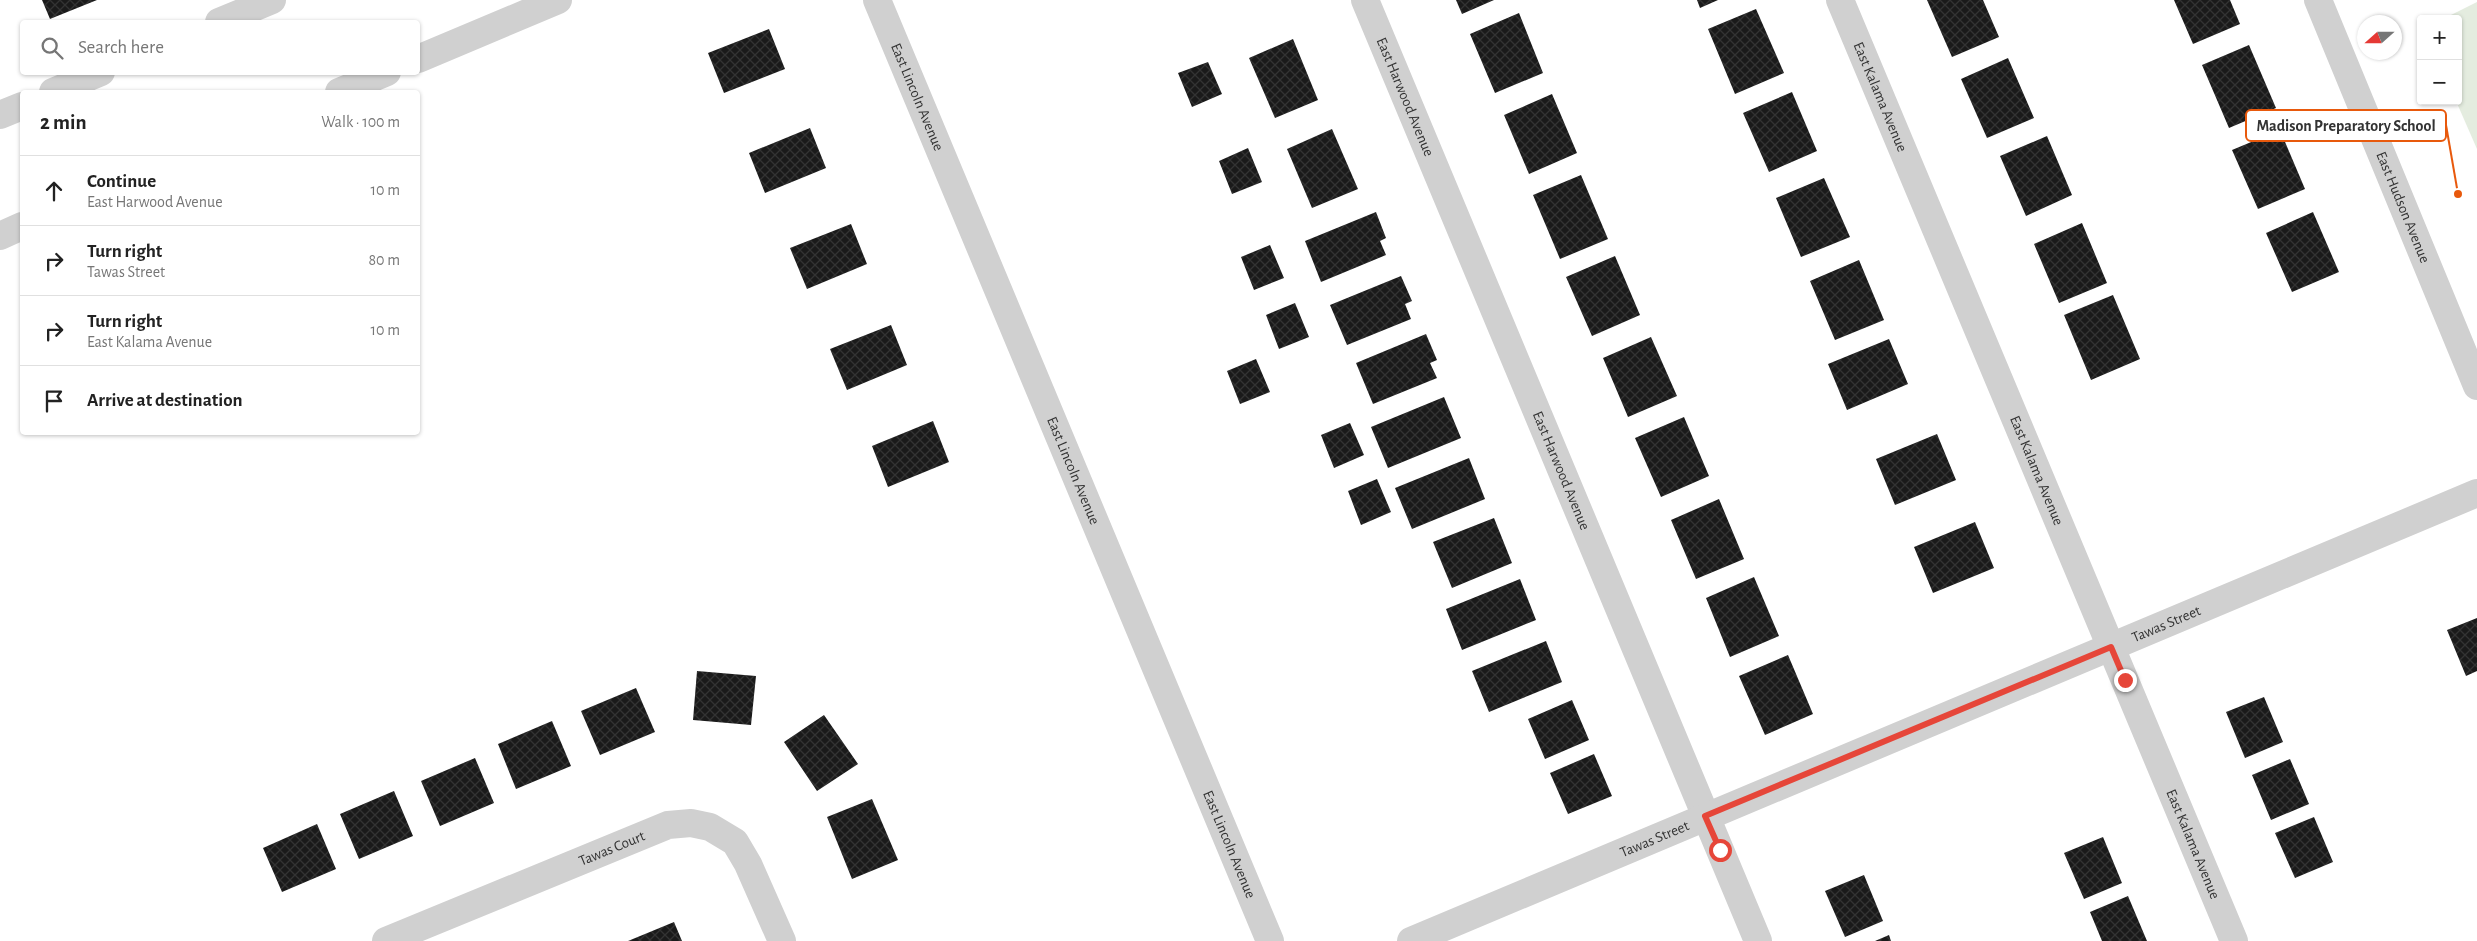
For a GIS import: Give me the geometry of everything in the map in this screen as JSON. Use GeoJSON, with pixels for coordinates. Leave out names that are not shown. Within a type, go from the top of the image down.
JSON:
{"type":"FeatureCollection","features":[{"type":"Feature","properties":{"kind":"street"},"geometry":{"type":"LineString","coordinates":[[224,20],[272,0]]}},
{"type":"Feature","properties":{"kind":"street"},"geometry":{"type":"LineString","coordinates":[[420,59],[558,0]]}},
{"type":"Feature","properties":{"kind":"street","name":"East Lincoln Avenue"},"geometry":{"type":"LineString","coordinates":[[877,0],[1270,941]]}},
{"type":"Feature","properties":{"kind":"street","name":"East Harwood Avenue"},"geometry":{"type":"LineString","coordinates":[[1364,0],[1758,941]]}},
{"type":"Feature","properties":{"kind":"street","name":"East Kalama Avenue"},"geometry":{"type":"LineString","coordinates":[[1840,0],[2234,941]]}},
{"type":"Feature","properties":{"kind":"street","name":"East Hudson Avenue"},"geometry":{"type":"LineString","coordinates":[[2318,0],[2477,386]]}},
{"type":"Feature","properties":{"kind":"street"},"geometry":{"type":"LineString","coordinates":[[58,90],[94,75]]}},
{"type":"Feature","properties":{"kind":"street"},"geometry":{"type":"LineString","coordinates":[[344,90],[379,75]]}},
{"type":"Feature","properties":{"kind":"street"},"geometry":{"type":"LineString","coordinates":[[0,115],[20,107]]}},
{"type":"Feature","properties":{"kind":"street"},"geometry":{"type":"LineString","coordinates":[[0,236],[20,227]]}},
{"type":"Feature","properties":{"kind":"street","name":"Tawas Street"},"geometry":{"type":"LineString","coordinates":[[1411,941],[2477,493]]}},
{"type":"Feature","properties":{"kind":"street","name":"Tawas Court"},"geometry":{"type":"LineString","coordinates":[[386,941],[668,825],[691,823],[710,827],[735,842],[748,864],[782,941]]}},
{"type":"Feature","properties":{"kind":"shaded area"},"geometry":{"type":"Polygon","coordinates":[[[2477,2],[2477,149],[2458,105],[2462,105],[2462,15],[2451,15],[2477,2]]]}},
{"type":"Feature","properties":{"kind":"building"},"geometry":{"type":"Polygon","coordinates":[[[42,0],[97,0],[50,19],[42,0]]]}},
{"type":"Feature","properties":{"kind":"building"},"geometry":{"type":"Polygon","coordinates":[[[1456,0],[1494,0],[1462,14],[1456,0]]]}},
{"type":"Feature","properties":{"kind":"building"},"geometry":{"type":"Polygon","coordinates":[[[1697,0],[1718,0],[1700,8],[1697,0]]]}},
{"type":"Feature","properties":{"kind":"building"},"geometry":{"type":"Polygon","coordinates":[[[1927,0],[1983,0],[1999,37],[1952,57],[1927,0]]]}},
{"type":"Feature","properties":{"kind":"building"},"geometry":{"type":"Polygon","coordinates":[[[2174,0],[2230,0],[2240,24],[2193,44],[2174,0]]]}},
{"type":"Feature","properties":{"kind":"building"},"geometry":{"type":"Polygon","coordinates":[[[1756,9],[1784,73],[1735,94],[1708,29],[1756,9]]]}},
{"type":"Feature","properties":{"kind":"building"},"geometry":{"type":"Polygon","coordinates":[[[1519,13],[1543,73],[1495,93],[1470,34],[1519,13]]]}},
{"type":"Feature","properties":{"kind":"building"},"geometry":{"type":"Polygon","coordinates":[[[769,29],[785,69],[724,93],[708,53],[769,29]]]}},
{"type":"Feature","properties":{"kind":"building"},"geometry":{"type":"Polygon","coordinates":[[[1293,39],[1318,100],[1275,118],[1249,58],[1293,39]]]}},
{"type":"Feature","properties":{"kind":"building"},"geometry":{"type":"Polygon","coordinates":[[[2249,45],[2276,108],[2229,128],[2202,65],[2249,45]]]}},
{"type":"Feature","properties":{"kind":"building"},"geometry":{"type":"Polygon","coordinates":[[[2008,58],[2034,118],[1987,138],[1961,79],[2008,58]]]}},
{"type":"Feature","properties":{"kind":"building"},"geometry":{"type":"Polygon","coordinates":[[[1208,62],[1222,94],[1192,107],[1178,73],[1208,62]]]}},
{"type":"Feature","properties":{"kind":"building"},"geometry":{"type":"Polygon","coordinates":[[[1792,92],[1817,151],[1769,172],[1743,113],[1792,92]]]}},
{"type":"Feature","properties":{"kind":"building"},"geometry":{"type":"Polygon","coordinates":[[[1552,94],[1577,153],[1529,174],[1504,115],[1552,94]]]}},
{"type":"Feature","properties":{"kind":"building"},"geometry":{"type":"Polygon","coordinates":[[[810,128],[826,168],[765,193],[749,153],[810,128]]]}},
{"type":"Feature","properties":{"kind":"building"},"geometry":{"type":"Polygon","coordinates":[[[1332,129],[1358,189],[1312,208],[1287,149],[1332,129]]]}},
{"type":"Feature","properties":{"kind":"building"},"geometry":{"type":"Polygon","coordinates":[[[2280,130],[2305,189],[2258,209],[2232,150],[2280,130]]]}},
{"type":"Feature","properties":{"kind":"building"},"geometry":{"type":"Polygon","coordinates":[[[2047,136],[2072,195],[2026,216],[2000,156],[2047,136]]]}},
{"type":"Feature","properties":{"kind":"building"},"geometry":{"type":"Polygon","coordinates":[[[1248,148],[1262,182],[1232,194],[1219,161],[1248,148]]]}},
{"type":"Feature","properties":{"kind":"building"},"geometry":{"type":"Polygon","coordinates":[[[1581,175],[1608,239],[1560,259],[1533,195],[1581,175]]]}},
{"type":"Feature","properties":{"kind":"building"},"geometry":{"type":"Polygon","coordinates":[[[1824,178],[1850,237],[1801,257],[1776,198],[1824,178]]]}},
{"type":"Feature","properties":{"kind":"building"},"geometry":{"type":"Polygon","coordinates":[[[1376,212],[1386,238],[1380,241],[1386,255],[1321,282],[1305,241],[1376,212]]]}},
{"type":"Feature","properties":{"kind":"building"},"geometry":{"type":"Polygon","coordinates":[[[2313,212],[2339,272],[2292,292],[2266,233],[2313,212]]]}},
{"type":"Feature","properties":{"kind":"building"},"geometry":{"type":"Polygon","coordinates":[[[2082,223],[2107,283],[2059,303],[2034,244],[2082,223]]]}},
{"type":"Feature","properties":{"kind":"building"},"geometry":{"type":"Polygon","coordinates":[[[851,224],[867,264],[807,289],[790,248],[851,224]]]}},
{"type":"Feature","properties":{"kind":"building"},"geometry":{"type":"Polygon","coordinates":[[[1270,245],[1284,278],[1254,290],[1241,257],[1270,245]]]}},
{"type":"Feature","properties":{"kind":"building"},"geometry":{"type":"Polygon","coordinates":[[[1615,256],[1640,315],[1592,336],[1566,277],[1615,256]]]}},
{"type":"Feature","properties":{"kind":"building"},"geometry":{"type":"Polygon","coordinates":[[[1859,260],[1884,320],[1835,340],[1810,281],[1859,260]]]}},
{"type":"Feature","properties":{"kind":"building"},"geometry":{"type":"Polygon","coordinates":[[[1401,276],[1412,301],[1405,304],[1411,319],[1347,345],[1330,305],[1401,276]]]}},
{"type":"Feature","properties":{"kind":"building"},"geometry":{"type":"Polygon","coordinates":[[[2113,295],[2140,359],[2091,380],[2064,315],[2113,295]]]}},
{"type":"Feature","properties":{"kind":"building"},"geometry":{"type":"Polygon","coordinates":[[[1295,303],[1309,337],[1279,349],[1266,315],[1295,303]]]}},
{"type":"Feature","properties":{"kind":"building"},"geometry":{"type":"Polygon","coordinates":[[[891,325],[907,365],[847,390],[830,349],[891,325]]]}},
{"type":"Feature","properties":{"kind":"building"},"geometry":{"type":"Polygon","coordinates":[[[1426,334],[1437,360],[1430,363],[1437,378],[1373,404],[1356,363],[1426,334]]]}},
{"type":"Feature","properties":{"kind":"building"},"geometry":{"type":"Polygon","coordinates":[[[1651,337],[1677,396],[1628,417],[1603,358],[1651,337]]]}},
{"type":"Feature","properties":{"kind":"building"},"geometry":{"type":"Polygon","coordinates":[[[1889,339],[1908,384],[1847,410],[1828,364],[1889,339]]]}},
{"type":"Feature","properties":{"kind":"building"},"geometry":{"type":"Polygon","coordinates":[[[1256,359],[1270,392],[1240,404],[1227,371],[1256,359]]]}},
{"type":"Feature","properties":{"kind":"building"},"geometry":{"type":"Polygon","coordinates":[[[1444,397],[1461,438],[1388,468],[1371,427],[1444,397]]]}},
{"type":"Feature","properties":{"kind":"building"},"geometry":{"type":"Polygon","coordinates":[[[1684,417],[1709,476],[1661,497],[1635,438],[1684,417]]]}},
{"type":"Feature","properties":{"kind":"building"},"geometry":{"type":"Polygon","coordinates":[[[933,421],[949,462],[888,487],[872,446],[933,421]]]}},
{"type":"Feature","properties":{"kind":"building"},"geometry":{"type":"Polygon","coordinates":[[[1350,423],[1364,455],[1334,468],[1321,435],[1350,423]]]}},
{"type":"Feature","properties":{"kind":"building"},"geometry":{"type":"Polygon","coordinates":[[[1937,434],[1956,480],[1895,505],[1876,459],[1937,434]]]}},
{"type":"Feature","properties":{"kind":"building"},"geometry":{"type":"Polygon","coordinates":[[[1469,458],[1485,499],[1412,529],[1395,488],[1469,458]]]}},
{"type":"Feature","properties":{"kind":"building"},"geometry":{"type":"Polygon","coordinates":[[[1377,479],[1391,512],[1361,525],[1348,491],[1377,479]]]}},
{"type":"Feature","properties":{"kind":"building"},"geometry":{"type":"Polygon","coordinates":[[[1719,499],[1744,559],[1696,579],[1671,520],[1719,499]]]}},
{"type":"Feature","properties":{"kind":"building"},"geometry":{"type":"Polygon","coordinates":[[[1494,518],[1512,563],[1452,588],[1433,542],[1494,518]]]}},
{"type":"Feature","properties":{"kind":"building"},"geometry":{"type":"Polygon","coordinates":[[[1975,522],[1994,568],[1933,593],[1914,547],[1975,522]]]}},
{"type":"Feature","properties":{"kind":"building"},"geometry":{"type":"Polygon","coordinates":[[[1754,577],[1779,636],[1730,657],[1706,598],[1754,577]]]}},
{"type":"Feature","properties":{"kind":"building"},"geometry":{"type":"Polygon","coordinates":[[[1520,579],[1536,620],[1462,650],[1446,609],[1520,579]]]}},
{"type":"Feature","properties":{"kind":"building"},"geometry":{"type":"Polygon","coordinates":[[[2477,618],[2477,671],[2466,676],[2447,630],[2477,618]]]}},
{"type":"Feature","properties":{"kind":"building"},"geometry":{"type":"Polygon","coordinates":[[[1546,641],[1562,682],[1489,712],[1472,671],[1546,641]]]}},
{"type":"Feature","properties":{"kind":"building"},"geometry":{"type":"Polygon","coordinates":[[[1788,655],[1813,714],[1765,735],[1739,676],[1788,655]]]}},
{"type":"Feature","properties":{"kind":"building"},"geometry":{"type":"Polygon","coordinates":[[[697,671],[756,676],[751,725],[693,720],[697,671]]]}},
{"type":"Feature","properties":{"kind":"building"},"geometry":{"type":"Polygon","coordinates":[[[636,688],[655,732],[600,755],[581,711],[636,688]]]}},
{"type":"Feature","properties":{"kind":"building"},"geometry":{"type":"Polygon","coordinates":[[[2264,697],[2283,742],[2245,758],[2226,712],[2264,697]]]}},
{"type":"Feature","properties":{"kind":"building"},"geometry":{"type":"Polygon","coordinates":[[[1572,700],[1589,740],[1545,759],[1528,719],[1572,700]]]}},
{"type":"Feature","properties":{"kind":"building"},"geometry":{"type":"Polygon","coordinates":[[[824,715],[858,764],[817,791],[784,742],[824,715]]]}},
{"type":"Feature","properties":{"kind":"building"},"geometry":{"type":"Polygon","coordinates":[[[552,721],[571,766],[516,789],[498,744],[552,721]]]}},
{"type":"Feature","properties":{"kind":"building"},"geometry":{"type":"Polygon","coordinates":[[[1594,754],[1612,796],[1568,814],[1550,773],[1594,754]]]}},
{"type":"Feature","properties":{"kind":"building"},"geometry":{"type":"Polygon","coordinates":[[[475,758],[494,803],[440,826],[421,781],[475,758]]]}},
{"type":"Feature","properties":{"kind":"building"},"geometry":{"type":"Polygon","coordinates":[[[2290,759],[2309,804],[2271,820],[2252,775],[2290,759]]]}},
{"type":"Feature","properties":{"kind":"building"},"geometry":{"type":"Polygon","coordinates":[[[394,791],[413,836],[359,859],[340,814],[394,791]]]}},
{"type":"Feature","properties":{"kind":"building"},"geometry":{"type":"Polygon","coordinates":[[[872,799],[898,860],[852,879],[827,817],[872,799]]]}},
{"type":"Feature","properties":{"kind":"building"},"geometry":{"type":"Polygon","coordinates":[[[2314,817],[2333,862],[2295,878],[2275,833],[2314,817]]]}},
{"type":"Feature","properties":{"kind":"building"},"geometry":{"type":"Polygon","coordinates":[[[317,824],[336,869],[282,892],[263,848],[317,824]]]}},
{"type":"Feature","properties":{"kind":"building"},"geometry":{"type":"Polygon","coordinates":[[[2103,837],[2122,883],[2084,899],[2064,853],[2103,837]]]}},
{"type":"Feature","properties":{"kind":"building"},"geometry":{"type":"Polygon","coordinates":[[[1864,875],[1883,921],[1845,937],[1825,891],[1864,875]]]}},
{"type":"Feature","properties":{"kind":"building"},"geometry":{"type":"Polygon","coordinates":[[[2128,896],[2147,941],[2102,941],[2090,912],[2128,896]]]}},
{"type":"Feature","properties":{"kind":"building"},"geometry":{"type":"Polygon","coordinates":[[[674,922],[682,941],[628,941],[674,922]]]}},
{"type":"Feature","properties":{"kind":"building"},"geometry":{"type":"Polygon","coordinates":[[[1889,935],[1891,941],[1875,941],[1889,935]]]}},
{"type":"Feature","properties":{"kind":"place","name":"Madison Preparatory School"},"geometry":{"type":"Point","coordinates":[2458,194]}},
{"type":"Feature","properties":{"kind":"route"},"geometry":{"type":"LineString","coordinates":[[1720,850],[1705,816],[2111,647],[2125,680]]}}]}
